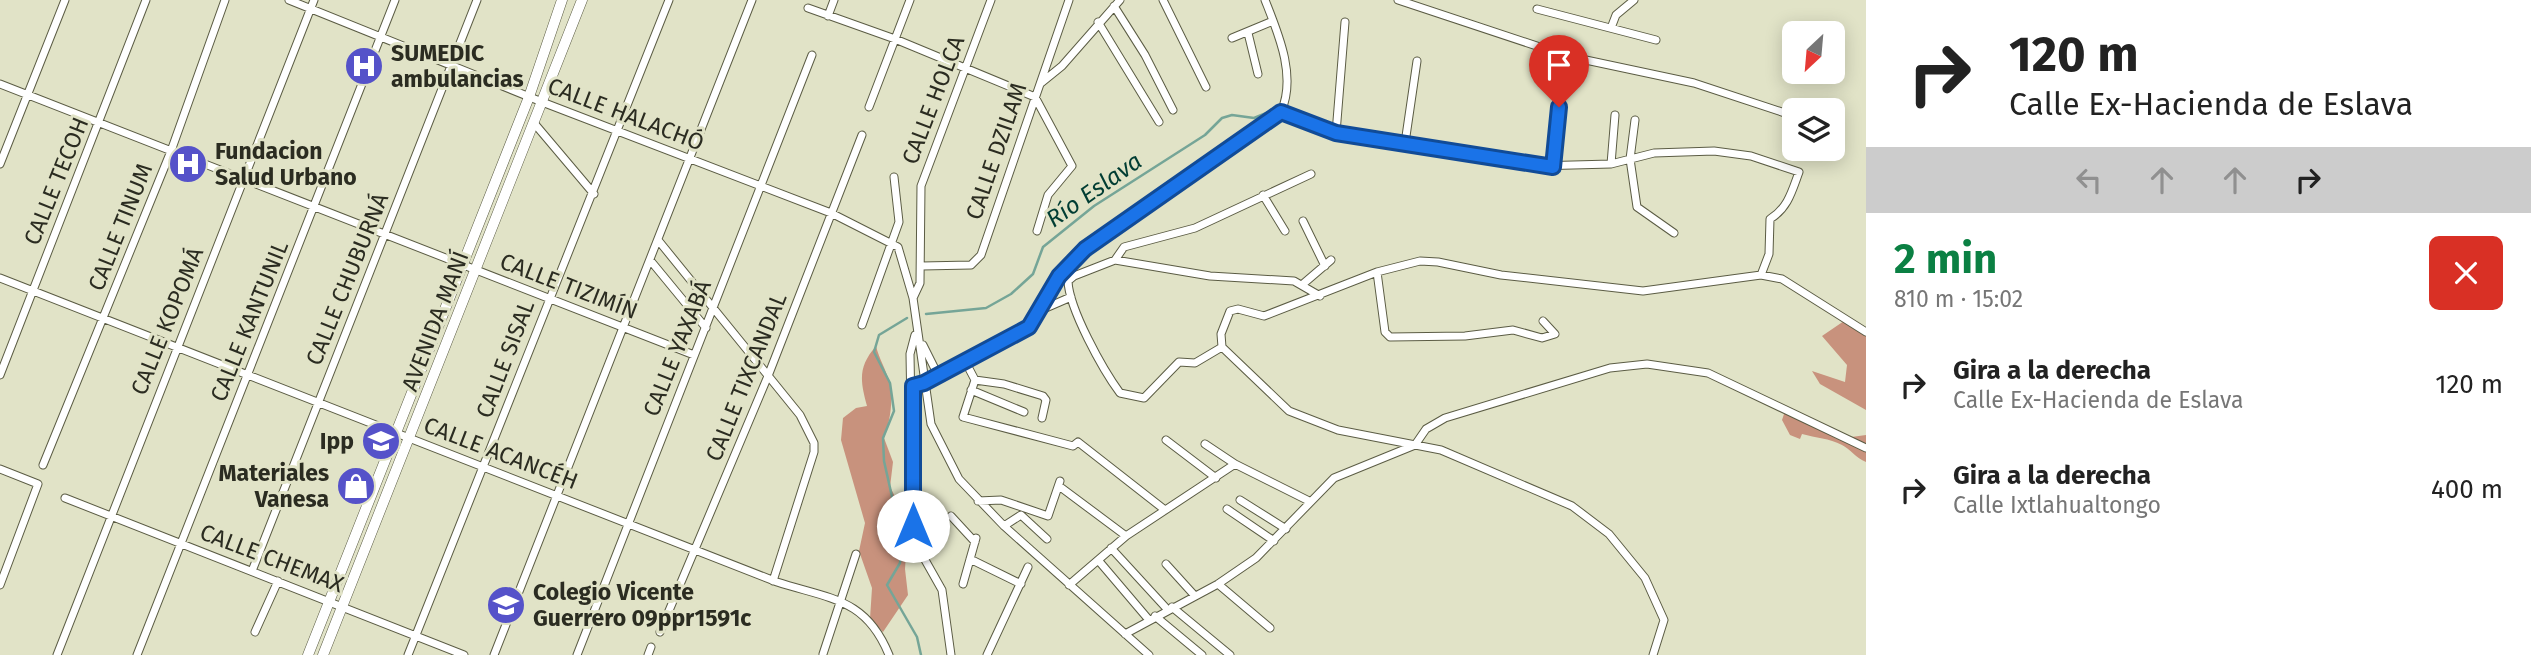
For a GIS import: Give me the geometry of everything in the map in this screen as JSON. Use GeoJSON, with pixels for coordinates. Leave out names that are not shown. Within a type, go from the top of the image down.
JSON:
{"type":"FeatureCollection","features":[{"type":"Feature","properties":{"kind":"street"},"geometry":{"type":"LineString","coordinates":[[0,164],[65,0]]}},
{"type":"Feature","properties":{"kind":"street","name":"CALLE TECOH"},"geometry":{"type":"LineString","coordinates":[[0,375],[146,0]]}},
{"type":"Feature","properties":{"kind":"street","name":"CALLE TINUM"},"geometry":{"type":"LineString","coordinates":[[44,465],[171,151],[225,0]]}},
{"type":"Feature","properties":{"kind":"street","name":"CALLE HALACHÓ"},"geometry":{"type":"LineString","coordinates":[[289,0],[529,97],[831,213],[893,243]]}},
{"type":"Feature","properties":{"kind":"street","name":"CALLE KOPOMÁ"},"geometry":{"type":"LineString","coordinates":[[57,655],[314,0]]}},
{"type":"Feature","properties":{"kind":"street","name":"CALLE KANTUNIL"},"geometry":{"type":"LineString","coordinates":[[137,655],[395,0]]}},
{"type":"Feature","properties":{"kind":"street","name":"CALLE CHUBURNÁ"},"geometry":{"type":"LineString","coordinates":[[252,571],[317,402],[454,65],[477,0]]}},
{"type":"Feature","properties":{"kind":"street","name":"AVENIDA MANÍ"},"geometry":{"type":"LineString","coordinates":[[308,655],[529,97],[562,0]]}},
{"type":"Feature","properties":{"kind":"street","name":"AVENIDA MANÍ"},"geometry":{"type":"LineString","coordinates":[[323,655],[582,0]]}},
{"type":"Feature","properties":{"kind":"street","name":"CALLE SISAL"},"geometry":{"type":"LineString","coordinates":[[408,655],[549,298],[594,194],[669,0]]}},
{"type":"Feature","properties":{"kind":"street"},"geometry":{"type":"LineString","coordinates":[[494,655],[752,0]]}},
{"type":"Feature","properties":{"kind":"street"},"geometry":{"type":"LineString","coordinates":[[828,16],[834,0]]}},
{"type":"Feature","properties":{"kind":"street"},"geometry":{"type":"LineString","coordinates":[[869,107],[911,0]]}},
{"type":"Feature","properties":{"kind":"street","name":"CALLE HOLCA"},"geometry":{"type":"LineString","coordinates":[[913,298],[920,283],[922,266],[921,186],[991,0]]}},
{"type":"Feature","properties":{"kind":"street","name":"CALLE DZILAM"},"geometry":{"type":"LineString","coordinates":[[922,266],[962,266],[977,262],[1069,0]]}},
{"type":"Feature","properties":{"kind":"street"},"geometry":{"type":"LineString","coordinates":[[1163,0],[1206,86]]}},
{"type":"Feature","properties":{"kind":"street"},"geometry":{"type":"LineString","coordinates":[[913,386],[924,383],[1029,327],[1059,276],[1085,249],[1281,112],[1286,64],[1265,0]]}},
{"type":"Feature","properties":{"kind":"street"},"geometry":{"type":"LineString","coordinates":[[1398,0],[1567,56],[1694,83],[1782,112]]}},
{"type":"Feature","properties":{"kind":"street"},"geometry":{"type":"LineString","coordinates":[[1611,28],[1616,15],[1634,0]]}},
{"type":"Feature","properties":{"kind":"street"},"geometry":{"type":"LineString","coordinates":[[1040,84],[1062,66],[1117,3],[1173,110]]}},
{"type":"Feature","properties":{"kind":"street"},"geometry":{"type":"LineString","coordinates":[[808,8],[895,39],[1035,97],[1072,166],[1048,195],[1037,231]]}},
{"type":"Feature","properties":{"kind":"street"},"geometry":{"type":"LineString","coordinates":[[1537,9],[1656,40]]}},
{"type":"Feature","properties":{"kind":"street"},"geometry":{"type":"LineString","coordinates":[[1232,38],[1273,21]]}},
{"type":"Feature","properties":{"kind":"street"},"geometry":{"type":"LineString","coordinates":[[1098,22],[1159,122]]}},
{"type":"Feature","properties":{"kind":"street"},"geometry":{"type":"LineString","coordinates":[[1336,133],[1345,22]]}},
{"type":"Feature","properties":{"kind":"street"},"geometry":{"type":"LineString","coordinates":[[1248,33],[1258,74]]}},
{"type":"Feature","properties":{"kind":"street","name":"CALLE YAXABÁ"},"geometry":{"type":"LineString","coordinates":[[577,655],[812,55]]}},
{"type":"Feature","properties":{"kind":"street"},"geometry":{"type":"LineString","coordinates":[[1405,143],[1417,61]]}},
{"type":"Feature","properties":{"kind":"street","name":"CALLE TIZIMÍN"},"geometry":{"type":"LineString","coordinates":[[0,84],[694,355]]}},
{"type":"Feature","properties":{"kind":"street"},"geometry":{"type":"LineString","coordinates":[[1553,167],[1559,107]]}},
{"type":"Feature","properties":{"kind":"street"},"geometry":{"type":"LineString","coordinates":[[1281,112],[1336,133],[1553,167],[1611,164],[1654,153],[1714,151],[1751,156],[1799,172],[1781,212],[1770,219],[1769,254],[1761,275]]}},
{"type":"Feature","properties":{"kind":"street"},"geometry":{"type":"LineString","coordinates":[[1611,164],[1615,115]]}},
{"type":"Feature","properties":{"kind":"street"},"geometry":{"type":"LineString","coordinates":[[1635,120],[1630,159],[1637,207],[1674,233]]}},
{"type":"Feature","properties":{"kind":"street"},"geometry":{"type":"LineString","coordinates":[[534,123],[594,194]]}},
{"type":"Feature","properties":{"kind":"street","name":"CALLE TIXCANDAL"},"geometry":{"type":"LineString","coordinates":[[660,632],[768,376],[862,135]]}},
{"type":"Feature","properties":{"kind":"street"},"geometry":{"type":"LineString","coordinates":[[1115,260],[1124,247],[1195,228],[1311,174]]}},
{"type":"Feature","properties":{"kind":"street"},"geometry":{"type":"LineString","coordinates":[[862,326],[893,243],[899,209],[894,177]]}},
{"type":"Feature","properties":{"kind":"street"},"geometry":{"type":"LineString","coordinates":[[1263,195],[1286,231]]}},
{"type":"Feature","properties":{"kind":"street"},"geometry":{"type":"LineString","coordinates":[[1303,221],[1328,263],[1303,284]]}},
{"type":"Feature","properties":{"kind":"street"},"geometry":{"type":"LineString","coordinates":[[658,240],[809,429],[814,452],[773,581]]}},
{"type":"Feature","properties":{"kind":"street"},"geometry":{"type":"LineString","coordinates":[[893,243],[901,252],[905,279],[913,298],[931,424],[959,480],[1004,526],[1149,655]]}},
{"type":"Feature","properties":{"kind":"street"},"geometry":{"type":"LineString","coordinates":[[650,260],[706,328]]}},
{"type":"Feature","properties":{"kind":"street"},"geometry":{"type":"LineString","coordinates":[[1222,346],[1195,363],[1179,362],[1146,397],[1120,393],[1071,297],[1068,285],[1070,278],[1115,260],[1210,276],[1294,281],[1320,296]]}},
{"type":"Feature","properties":{"kind":"street"},"geometry":{"type":"LineString","coordinates":[[1653,655],[1664,620],[1645,578],[1609,534],[1572,506],[1441,450],[1338,430],[1289,411],[1222,346],[1222,334],[1230,312],[1237,309],[1264,316],[1377,272],[1420,261],[1501,275],[1643,291],[1761,275],[1782,279],[1866,332]]}},
{"type":"Feature","properties":{"kind":"street"},"geometry":{"type":"LineString","coordinates":[[1377,272],[1385,332],[1390,337],[1465,336],[1513,330],[1542,338],[1555,334],[1543,321]]}},
{"type":"Feature","properties":{"kind":"street","name":"CALLE ACANCÉH"},"geometry":{"type":"LineString","coordinates":[[0,278],[773,581],[840,602],[863,612],[882,636],[889,655]]}},
{"type":"Feature","properties":{"kind":"street"},"geometry":{"type":"LineString","coordinates":[[1040,310],[1071,297]]}},
{"type":"Feature","properties":{"kind":"street"},"geometry":{"type":"LineString","coordinates":[[916,332],[939,375]]}},
{"type":"Feature","properties":{"kind":"street"},"geometry":{"type":"LineString","coordinates":[[916,332],[910,354],[913,386],[913,526],[920,551],[944,598],[951,655]]}},
{"type":"Feature","properties":{"kind":"street"},"geometry":{"type":"LineString","coordinates":[[965,361],[975,380],[962,415],[969,421],[1014,429],[1073,446],[1078,442],[1165,510]]}},
{"type":"Feature","properties":{"kind":"street"},"geometry":{"type":"LineString","coordinates":[[1125,634],[1218,584],[1256,558],[1334,478],[1415,444],[1426,429],[1445,418],[1610,368],[1647,364],[1708,373],[1866,447]]}},
{"type":"Feature","properties":{"kind":"street"},"geometry":{"type":"LineString","coordinates":[[975,380],[1004,384],[1043,396],[1046,400],[1042,418]]}},
{"type":"Feature","properties":{"kind":"street"},"geometry":{"type":"LineString","coordinates":[[971,390],[1024,412]]}},
{"type":"Feature","properties":{"kind":"street"},"geometry":{"type":"LineString","coordinates":[[966,430],[969,421]]}},
{"type":"Feature","properties":{"kind":"street"},"geometry":{"type":"LineString","coordinates":[[1166,440],[1216,478]]}},
{"type":"Feature","properties":{"kind":"street"},"geometry":{"type":"LineString","coordinates":[[1205,444],[1235,464],[1309,501]]}},
{"type":"Feature","properties":{"kind":"street"},"geometry":{"type":"LineString","coordinates":[[1069,585],[1126,536],[1235,464]]}},
{"type":"Feature","properties":{"kind":"street"},"geometry":{"type":"LineString","coordinates":[[0,470],[38,484],[0,586]]}},
{"type":"Feature","properties":{"kind":"street"},"geometry":{"type":"LineString","coordinates":[[978,501],[1001,500],[1046,516],[1050,514],[1059,483],[1126,536]]}},
{"type":"Feature","properties":{"kind":"street","name":"CALLE CHEMAX"},"geometry":{"type":"LineString","coordinates":[[65,498],[464,655]]}},
{"type":"Feature","properties":{"kind":"street"},"geometry":{"type":"LineString","coordinates":[[1240,500],[1286,529]]}},
{"type":"Feature","properties":{"kind":"street"},"geometry":{"type":"LineString","coordinates":[[1227,509],[1274,541]]}},
{"type":"Feature","properties":{"kind":"street"},"geometry":{"type":"LineString","coordinates":[[1004,526],[1021,515],[1047,539]]}},
{"type":"Feature","properties":{"kind":"street"},"geometry":{"type":"LineString","coordinates":[[951,516],[976,540],[963,584]]}},
{"type":"Feature","properties":{"kind":"street"},"geometry":{"type":"LineString","coordinates":[[1111,548],[1170,608],[1230,655]]}},
{"type":"Feature","properties":{"kind":"street"},"geometry":{"type":"LineString","coordinates":[[823,654],[856,554]]}},
{"type":"Feature","properties":{"kind":"street"},"geometry":{"type":"LineString","coordinates":[[970,559],[1021,584]]}},
{"type":"Feature","properties":{"kind":"street"},"geometry":{"type":"LineString","coordinates":[[1098,560],[1152,618],[1202,655]]}},
{"type":"Feature","properties":{"kind":"street"},"geometry":{"type":"LineString","coordinates":[[1166,564],[1195,596]]}},
{"type":"Feature","properties":{"kind":"street"},"geometry":{"type":"LineString","coordinates":[[987,655],[1028,567]]}},
{"type":"Feature","properties":{"kind":"street"},"geometry":{"type":"LineString","coordinates":[[255,632],[278,582]]}},
{"type":"Feature","properties":{"kind":"street"},"geometry":{"type":"LineString","coordinates":[[1218,584],[1270,628]]}},
{"type":"Feature","properties":{"kind":"shaded area"},"geometry":{"type":"Polygon","coordinates":[[[1844,321],[1866,329],[1866,410],[1820,384],[1812,371],[1845,382],[1847,365],[1822,336],[1844,321]]]}},
{"type":"Feature","properties":{"kind":"shaded area"},"geometry":{"type":"Polygon","coordinates":[[[876,346],[888,377],[891,396],[890,418],[884,438],[893,462],[890,487],[908,521],[905,569],[908,595],[883,632],[870,619],[872,588],[859,551],[865,523],[841,440],[843,418],[856,408],[867,406],[863,389],[863,367],[876,346]]]}},
{"type":"Feature","properties":{"kind":"shaded area"},"geometry":{"type":"Polygon","coordinates":[[[1790,413],[1837,439],[1866,435],[1866,462],[1832,441],[1802,434],[1800,439],[1790,435],[1782,420],[1784,414],[1790,413]]]}},
{"type":"Feature","properties":{"kind":"waterway","name":"Río Eslava"},"geometry":{"type":"LineString","coordinates":[[926,314],[986,308],[1011,294],[1033,274],[1043,247],[1094,206],[1205,135],[1222,118],[1232,115],[1254,118],[1278,108]]}},
{"type":"Feature","properties":{"kind":"waterway","name":"Río Eslava"},"geometry":{"type":"LineString","coordinates":[[907,318],[879,335],[874,352],[890,383],[894,411],[883,438],[884,461],[902,541],[900,563],[887,585],[917,637],[921,655]]}},
{"type":"Feature","properties":{"kind":"place","name":"SUMEDIC ambulancias"},"geometry":{"type":"Point","coordinates":[364,66]}},
{"type":"Feature","properties":{"kind":"place","name":"Fundacion Salud Urbano"},"geometry":{"type":"Point","coordinates":[188,164]}},
{"type":"Feature","properties":{"kind":"place","name":"Ipp"},"geometry":{"type":"Point","coordinates":[381,441]}},
{"type":"Feature","properties":{"kind":"place","name":"Materiales Vanesa"},"geometry":{"type":"Point","coordinates":[356,486]}},
{"type":"Feature","properties":{"kind":"place","name":"Colegio Vicente Guerrero 09ppr1591c"},"geometry":{"type":"Point","coordinates":[506,605]}},
{"type":"Feature","properties":{"kind":"route"},"geometry":{"type":"LineString","coordinates":[[913,526],[913,386],[924,383],[1029,327],[1059,276],[1085,249],[1281,112],[1317,128],[1336,133],[1553,167],[1559,107]]}}]}
